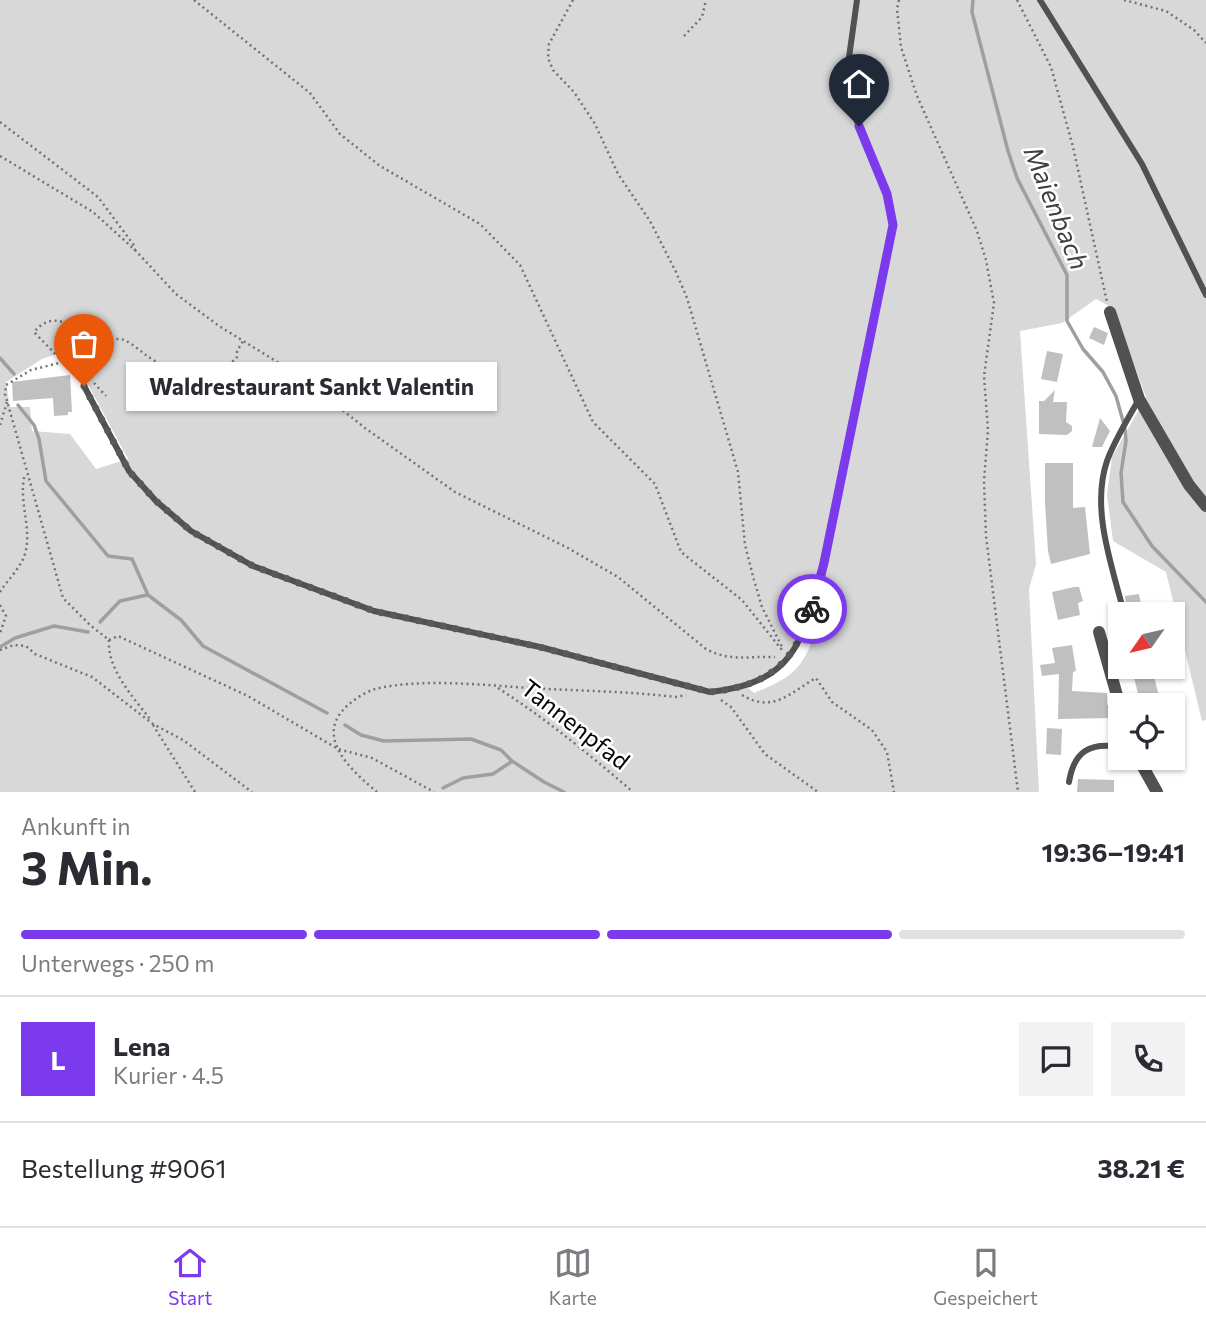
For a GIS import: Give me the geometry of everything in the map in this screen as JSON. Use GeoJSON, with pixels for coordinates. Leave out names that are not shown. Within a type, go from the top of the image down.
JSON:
{"type":"FeatureCollection","features":[{"type":"Feature","properties":{"kind":"street"},"geometry":{"type":"LineString","coordinates":[[1110,312],[1139,399],[1189,485],[1206,506]]}},
{"type":"Feature","properties":{"kind":"street"},"geometry":{"type":"LineString","coordinates":[[1099,632],[1116,693]]}},
{"type":"Feature","properties":{"kind":"street"},"geometry":{"type":"LineString","coordinates":[[1145,770],[1157,792]]}},
{"type":"Feature","properties":{"kind":"lane"},"geometry":{"type":"LineString","coordinates":[[84,386],[129,471],[156,501],[191,531],[253,566],[374,611],[540,647],[710,692],[733,690],[744,684],[760,682],[788,658],[799,642],[811,610],[824,563],[893,225],[882,181],[850,104],[846,79],[857,0]]}},
{"type":"Feature","properties":{"kind":"lane"},"geometry":{"type":"LineString","coordinates":[[1040,0],[1142,164],[1206,295]]}},
{"type":"Feature","properties":{"kind":"lane"},"geometry":{"type":"LineString","coordinates":[[1121,602],[1108,550],[1101,494],[1107,462],[1139,399]]}},
{"type":"Feature","properties":{"kind":"lane"},"geometry":{"type":"LineString","coordinates":[[1069,782],[1072,765],[1077,757],[1096,746],[1108,746]]}},
{"type":"Feature","properties":{"kind":"path"},"geometry":{"type":"LineString","coordinates":[[194,0],[310,93],[340,134],[380,166],[480,224],[520,265],[593,422],[655,484],[681,552],[742,600],[788,658]]}},
{"type":"Feature","properties":{"kind":"path"},"geometry":{"type":"LineString","coordinates":[[573,0],[549,44],[548,58],[553,70],[575,92],[595,124],[618,174],[656,231],[687,298],[737,472],[745,545],[754,580],[762,607],[788,658]]}},
{"type":"Feature","properties":{"kind":"path"},"geometry":{"type":"LineString","coordinates":[[684,36],[702,17],[706,0]]}},
{"type":"Feature","properties":{"kind":"path"},"geometry":{"type":"LineString","coordinates":[[899,0],[897,9],[905,59],[917,96],[977,231],[994,303],[984,376],[988,430],[984,481],[986,536],[1018,792]]}},
{"type":"Feature","properties":{"kind":"path"},"geometry":{"type":"LineString","coordinates":[[1017,0],[1051,67],[1073,147],[1110,312]]}},
{"type":"Feature","properties":{"kind":"path"},"geometry":{"type":"LineString","coordinates":[[1124,0],[1166,11],[1194,30],[1206,43]]}},
{"type":"Feature","properties":{"kind":"path"},"geometry":{"type":"LineString","coordinates":[[0,122],[98,197],[135,250]]}},
{"type":"Feature","properties":{"kind":"path"},"geometry":{"type":"LineString","coordinates":[[0,156],[93,212],[135,250],[176,294],[243,341],[300,376],[365,428],[455,492],[568,548],[618,577],[706,649],[730,659],[788,658]]}},
{"type":"Feature","properties":{"kind":"path"},"geometry":{"type":"LineString","coordinates":[[84,386],[71,366],[63,362],[34,332],[40,325],[59,321],[100,340],[123,339],[165,368],[207,379],[218,375],[237,357],[237,351],[243,341]]}},
{"type":"Feature","properties":{"kind":"path"},"geometry":{"type":"LineString","coordinates":[[63,362],[17,377],[6,385],[7,402],[63,598],[109,640],[110,655],[126,687],[153,724],[195,792]]}},
{"type":"Feature","properties":{"kind":"path"},"geometry":{"type":"LineString","coordinates":[[0,425],[7,402]]}},
{"type":"Feature","properties":{"kind":"path"},"geometry":{"type":"LineString","coordinates":[[0,592],[21,564],[26,551],[22,487],[26,471]]}},
{"type":"Feature","properties":{"kind":"path"},"geometry":{"type":"LineString","coordinates":[[0,605],[6,616],[0,633]]}},
{"type":"Feature","properties":{"kind":"path"},"geometry":{"type":"LineString","coordinates":[[109,640],[118,636],[248,696],[338,749],[372,758],[434,792]]}},
{"type":"Feature","properties":{"kind":"path"},"geometry":{"type":"LineString","coordinates":[[0,650],[14,645],[26,646],[34,654],[92,677],[153,724],[183,740],[252,792]]}},
{"type":"Feature","properties":{"kind":"path"},"geometry":{"type":"LineString","coordinates":[[733,690],[747,698],[782,700],[816,678],[831,702],[872,730],[887,752],[894,792]]}},
{"type":"Feature","properties":{"kind":"path"},"geometry":{"type":"LineString","coordinates":[[377,792],[349,769],[338,749],[334,733],[337,715],[355,699],[372,689],[437,684],[674,697]]}},
{"type":"Feature","properties":{"kind":"path","name":"Tannenpfad"},"geometry":{"type":"LineString","coordinates":[[495,686],[536,712],[633,792]]}},
{"type":"Feature","properties":{"kind":"path"},"geometry":{"type":"LineString","coordinates":[[710,692],[731,707],[765,754],[818,792]]}},
{"type":"Feature","properties":{"kind":"shaded area"},"geometry":{"type":"Polygon","coordinates":[[[0,0],[1206,0],[1206,720],[1202,721],[1185,651],[1185,602],[1173,602],[1166,572],[1113,541],[1107,495],[1112,457],[1146,397],[1113,308],[1096,299],[1062,323],[1020,331],[1036,564],[1029,589],[1039,792],[0,792],[0,0]],[[57,354],[42,359],[6,382],[10,407],[30,407],[32,431],[70,434],[96,469],[128,459],[78,366],[68,356],[57,354]],[[811,610],[799,642],[776,669],[745,685],[754,693],[792,673],[800,665],[811,645],[821,615],[811,610]]]}},
{"type":"Feature","properties":{"kind":"building"},"geometry":{"type":"Polygon","coordinates":[[[1094,327],[1108,333],[1104,345],[1089,338],[1094,327]]]}},
{"type":"Feature","properties":{"kind":"building"},"geometry":{"type":"Polygon","coordinates":[[[1047,351],[1063,354],[1057,382],[1041,379],[1047,351]]]}},
{"type":"Feature","properties":{"kind":"building"},"geometry":{"type":"Polygon","coordinates":[[[70,375],[72,412],[68,412],[68,415],[54,416],[53,398],[13,401],[12,382],[70,375]]]}},
{"type":"Feature","properties":{"kind":"building"},"geometry":{"type":"Polygon","coordinates":[[[1055,390],[1053,402],[1067,402],[1066,422],[1072,426],[1072,431],[1067,435],[1039,434],[1039,401],[1044,401],[1055,390]]]}},
{"type":"Feature","properties":{"kind":"building"},"geometry":{"type":"Polygon","coordinates":[[[1100,418],[1110,431],[1102,447],[1092,447],[1100,418]]]}},
{"type":"Feature","properties":{"kind":"building"},"geometry":{"type":"Polygon","coordinates":[[[1045,463],[1073,463],[1073,508],[1085,507],[1090,554],[1051,564],[1045,503],[1045,463]]]}},
{"type":"Feature","properties":{"kind":"building"},"geometry":{"type":"Polygon","coordinates":[[[1079,587],[1083,601],[1078,603],[1080,615],[1058,620],[1052,592],[1079,587]]]}},
{"type":"Feature","properties":{"kind":"building"},"geometry":{"type":"Polygon","coordinates":[[[1139,594],[1140,602],[1126,602],[1125,596],[1139,594]]]}},
{"type":"Feature","properties":{"kind":"building"},"geometry":{"type":"Polygon","coordinates":[[[1072,645],[1076,671],[1073,672],[1072,691],[1107,693],[1108,718],[1058,719],[1059,674],[1042,676],[1040,665],[1055,663],[1052,648],[1072,645]]]}},
{"type":"Feature","properties":{"kind":"building"},"geometry":{"type":"Polygon","coordinates":[[[1134,679],[1155,679],[1158,693],[1138,693],[1134,679]]]}},
{"type":"Feature","properties":{"kind":"building"},"geometry":{"type":"Polygon","coordinates":[[[1047,728],[1062,729],[1061,755],[1046,754],[1047,728]]]}},
{"type":"Feature","properties":{"kind":"building"},"geometry":{"type":"Polygon","coordinates":[[[1078,779],[1114,780],[1114,792],[1077,792],[1078,779]]]}},
{"type":"Feature","properties":{"kind":"waterway","name":"Maienbach"},"geometry":{"type":"LineString","coordinates":[[973,0],[972,12],[1017,178],[1067,275],[1067,321],[1083,349],[1103,372],[1116,396],[1123,421]]}},
{"type":"Feature","properties":{"kind":"waterway"},"geometry":{"type":"LineString","coordinates":[[0,358],[14,374]]}},
{"type":"Feature","properties":{"kind":"waterway"},"geometry":{"type":"LineString","coordinates":[[18,405],[34,425],[46,481],[108,556],[132,559],[148,595],[181,620],[203,646],[327,713]]}},
{"type":"Feature","properties":{"kind":"waterway","name":"Maienbach"},"geometry":{"type":"LineString","coordinates":[[1125,429],[1121,473],[1123,502],[1152,546],[1206,602]]}},
{"type":"Feature","properties":{"kind":"waterway"},"geometry":{"type":"LineString","coordinates":[[100,622],[120,601],[147,595]]}},
{"type":"Feature","properties":{"kind":"waterway"},"geometry":{"type":"LineString","coordinates":[[0,647],[15,638],[54,626],[88,632]]}},
{"type":"Feature","properties":{"kind":"waterway"},"geometry":{"type":"LineString","coordinates":[[345,725],[361,735],[384,741],[471,739],[501,750],[512,761],[564,792]]}},
{"type":"Feature","properties":{"kind":"waterway"},"geometry":{"type":"LineString","coordinates":[[443,788],[463,778],[493,774],[511,762]]}},
{"type":"Feature","properties":{"kind":"way so far"},"geometry":{"type":"LineString","coordinates":[[84,386],[129,471],[156,501],[191,531],[253,566],[374,611],[540,647],[710,692],[733,690],[744,684],[760,682],[776,669],[799,642],[812,609]]}},
{"type":"Feature","properties":{"kind":"place","name":"Waldrestaurant Sankt Valentin"},"geometry":{"type":"Point","coordinates":[84,386]}},
{"type":"Feature","properties":{"kind":"route"},"geometry":{"type":"LineString","coordinates":[[812,609],[824,563],[893,225],[887,194],[859,126]]}}]}
